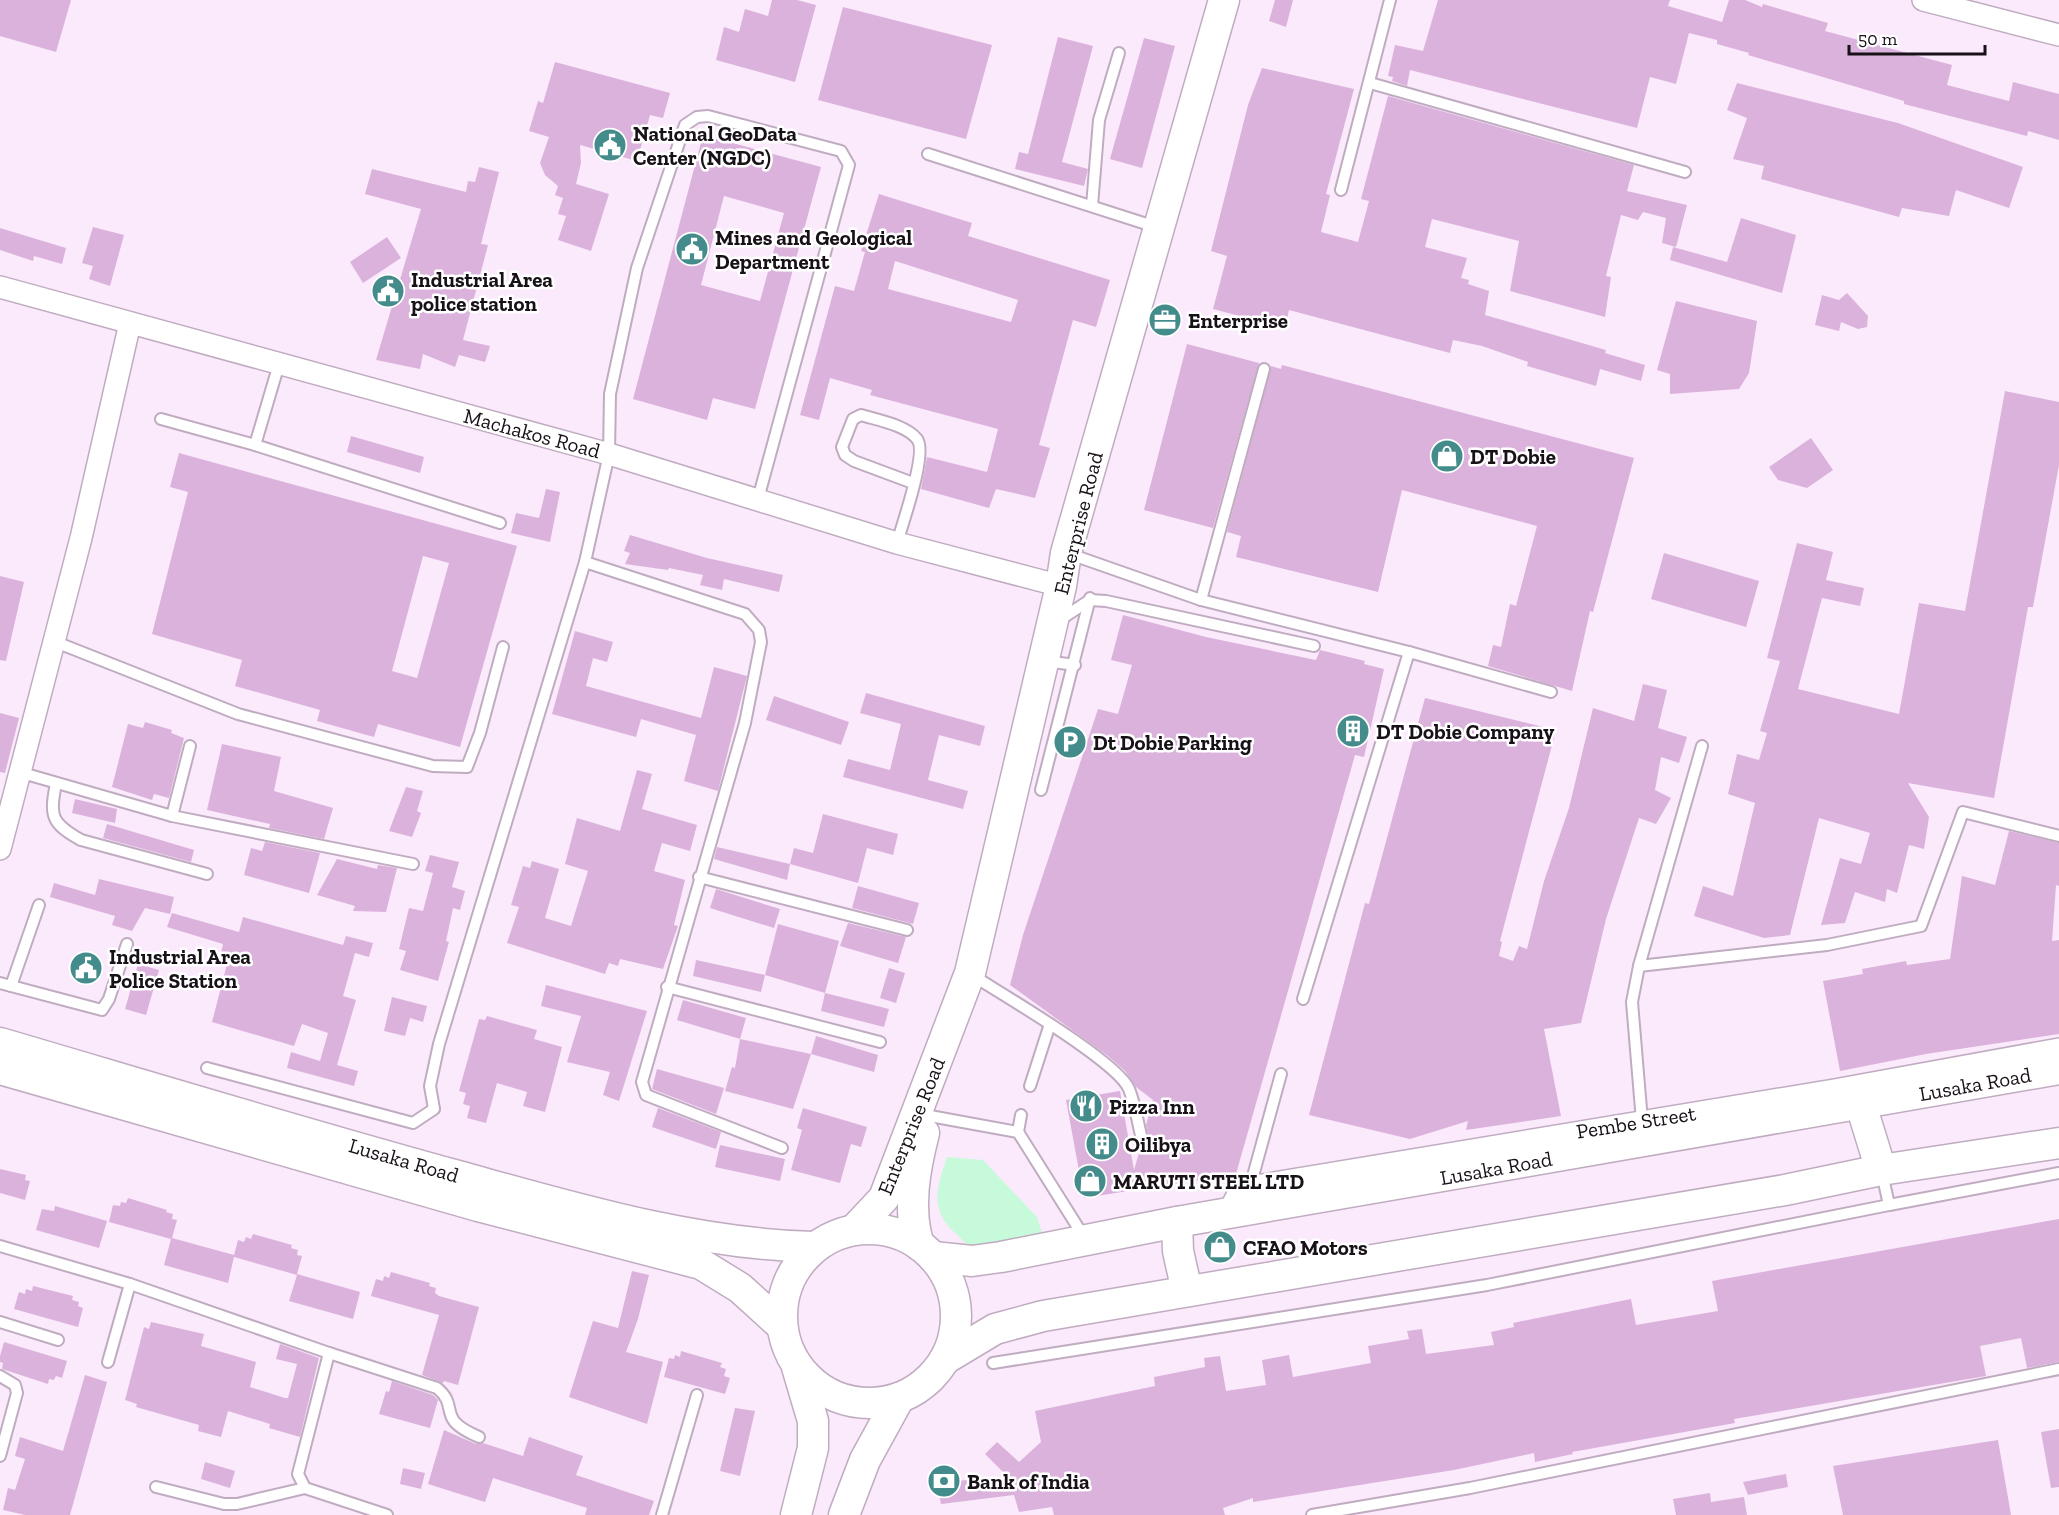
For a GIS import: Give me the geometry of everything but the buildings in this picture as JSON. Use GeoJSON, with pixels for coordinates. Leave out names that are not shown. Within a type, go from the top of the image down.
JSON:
{"type":"FeatureCollection","features":[{"type":"Feature","properties":{"kind":"main road","name":"Enterprise Road"},"geometry":{"type":"LineString","coordinates":[[926,1251],[914,1214],[914,1180],[923,1114],[941,1048],[970,974],[1042,661],[1062,586],[1066,553],[1224,0]]}},
{"type":"Feature","properties":{"kind":"main road","name":"Lusaka Road"},"geometry":{"type":"LineString","coordinates":[[0,1044],[504,1188],[716,1239],[765,1246],[814,1247]]}},
{"type":"Feature","properties":{"kind":"main road","name":"Lusaka Road"},"geometry":{"type":"LineString","coordinates":[[0,1069],[478,1206],[701,1264],[740,1288],[782,1326]]}},
{"type":"Feature","properties":{"kind":"main road","name":"Lusaka Road"},"geometry":{"type":"LineString","coordinates":[[926,1251],[972,1261],[1177,1222],[1227,1215],[1685,1125],[1861,1105],[2059,1069]]}},
{"type":"Feature","properties":{"kind":"main road"},"geometry":{"type":"LineString","coordinates":[[1861,1105],[1881,1170]]}},
{"type":"Feature","properties":{"kind":"main road","name":"Enterprise Road"},"geometry":{"type":"LineString","coordinates":[[855,1229],[884,1198],[923,1114]]}},
{"type":"Feature","properties":{"kind":"main road"},"geometry":{"type":"LineString","coordinates":[[945,1359],[995,1329],[1043,1316],[1785,1190],[1881,1170],[2059,1143]]}},
{"type":"Feature","properties":{"kind":"main road"},"geometry":{"type":"LineString","coordinates":[[1177,1222],[1178,1251],[1187,1291]]}},
{"type":"Feature","properties":{"kind":"main road"},"geometry":{"type":"LineString","coordinates":[[796,1365],[812,1382],[831,1395],[853,1402],[876,1403],[899,1398],[926,1383],[945,1359],[953,1338],[956,1317],[954,1295],[946,1275],[926,1251],[888,1232],[855,1229],[833,1236],[814,1247],[798,1263],[788,1283],[782,1304],[782,1326],[787,1348],[796,1365],[813,1422],[813,1448],[796,1515]]}},
{"type":"Feature","properties":{"kind":"main road"},"geometry":{"type":"LineString","coordinates":[[843,1515],[865,1460],[899,1398]]}},
{"type":"Feature","properties":{"kind":"street"},"geometry":{"type":"LineString","coordinates":[[1923,0],[2059,35]]}},
{"type":"Feature","properties":{"kind":"street","name":"Machakos Road"},"geometry":{"type":"LineString","coordinates":[[0,288],[609,454],[897,543],[1062,586]]}},
{"type":"Feature","properties":{"kind":"street"},"geometry":{"type":"LineString","coordinates":[[0,849],[130,324]]}},
{"type":"Feature","properties":{"kind":"street","name":"Pembe Street"},"geometry":{"type":"LineString","coordinates":[[1250,1187],[1642,1121],[1685,1125],[1846,1088],[2059,1049]]}},
{"type":"Feature","properties":{"kind":"street"},"geometry":{"type":"LineString","coordinates":[[1227,1215],[1239,1192],[1250,1187]]}},
{"type":"Feature","properties":{"kind":"lane"},"geometry":{"type":"LineString","coordinates":[[1341,189],[1390,0]]}},
{"type":"Feature","properties":{"kind":"lane"},"geometry":{"type":"LineString","coordinates":[[1092,206],[1099,120],[1119,53]]}},
{"type":"Feature","properties":{"kind":"lane"},"geometry":{"type":"LineString","coordinates":[[1370,83],[1685,172]]}},
{"type":"Feature","properties":{"kind":"lane"},"geometry":{"type":"LineString","coordinates":[[207,1068],[413,1124],[434,1109],[430,1086],[439,1044],[585,562],[609,454],[610,393],[637,268],[685,125],[697,117],[708,116],[841,151],[849,165],[758,499]]}},
{"type":"Feature","properties":{"kind":"lane"},"geometry":{"type":"LineString","coordinates":[[928,154],[1160,228]]}},
{"type":"Feature","properties":{"kind":"lane"},"geometry":{"type":"LineString","coordinates":[[255,445],[279,364]]}},
{"type":"Feature","properties":{"kind":"lane"},"geometry":{"type":"LineString","coordinates":[[1201,600],[1264,369]]}},
{"type":"Feature","properties":{"kind":"lane"},"geometry":{"type":"LineString","coordinates":[[897,543],[913,483],[921,452],[916,438],[910,433],[861,415],[853,419],[842,447],[845,455],[854,461],[913,483]]}},
{"type":"Feature","properties":{"kind":"lane"},"geometry":{"type":"LineString","coordinates":[[160,419],[255,445],[500,523]]}},
{"type":"Feature","properties":{"kind":"lane"},"geometry":{"type":"LineString","coordinates":[[1066,553],[1201,600],[1409,652],[1551,692]]}},
{"type":"Feature","properties":{"kind":"lane"},"geometry":{"type":"LineString","coordinates":[[585,562],[745,614],[759,630],[761,642],[744,723],[667,987],[642,1082],[646,1095],[782,1148]]}},
{"type":"Feature","properties":{"kind":"lane"},"geometry":{"type":"LineString","coordinates":[[1051,626],[1090,599],[1106,600],[1314,646]]}},
{"type":"Feature","properties":{"kind":"lane"},"geometry":{"type":"LineString","coordinates":[[1041,790],[1075,665],[1090,599]]}},
{"type":"Feature","properties":{"kind":"lane"},"geometry":{"type":"LineString","coordinates":[[53,642],[238,714],[433,766],[467,767],[480,733],[503,647]]}},
{"type":"Feature","properties":{"kind":"lane"},"geometry":{"type":"LineString","coordinates":[[1303,999],[1409,652]]}},
{"type":"Feature","properties":{"kind":"lane"},"geometry":{"type":"LineString","coordinates":[[1042,661],[1075,665]]}},
{"type":"Feature","properties":{"kind":"lane"},"geometry":{"type":"LineString","coordinates":[[172,816],[190,746]]}},
{"type":"Feature","properties":{"kind":"lane"},"geometry":{"type":"LineString","coordinates":[[1642,1121],[1632,1002],[1639,966],[1702,746]]}},
{"type":"Feature","properties":{"kind":"lane"},"geometry":{"type":"LineString","coordinates":[[19,772],[172,816],[413,864]]}},
{"type":"Feature","properties":{"kind":"lane"},"geometry":{"type":"LineString","coordinates":[[56,783],[51,809],[53,819],[68,833],[81,840],[207,874]]}},
{"type":"Feature","properties":{"kind":"lane"},"geometry":{"type":"LineString","coordinates":[[1639,966],[1827,945],[1921,926],[1963,812],[2059,836]]}},
{"type":"Feature","properties":{"kind":"lane"},"geometry":{"type":"LineString","coordinates":[[699,878],[907,930]]}},
{"type":"Feature","properties":{"kind":"lane"},"geometry":{"type":"LineString","coordinates":[[39,905],[6,985],[102,1010],[109,999],[127,944]]}},
{"type":"Feature","properties":{"kind":"lane"},"geometry":{"type":"LineString","coordinates":[[970,974],[1050,1024],[1116,1073],[1128,1087],[1143,1143]]}},
{"type":"Feature","properties":{"kind":"lane"},"geometry":{"type":"LineString","coordinates":[[667,987],[880,1042]]}},
{"type":"Feature","properties":{"kind":"lane"},"geometry":{"type":"LineString","coordinates":[[1030,1086],[1050,1024]]}},
{"type":"Feature","properties":{"kind":"lane"},"geometry":{"type":"LineString","coordinates":[[1250,1187],[1281,1074]]}},
{"type":"Feature","properties":{"kind":"lane"},"geometry":{"type":"LineString","coordinates":[[923,1114],[1018,1132]]}},
{"type":"Feature","properties":{"kind":"lane"},"geometry":{"type":"LineString","coordinates":[[1021,1115],[1018,1132],[1086,1241]]}},
{"type":"Feature","properties":{"kind":"lane"},"geometry":{"type":"LineString","coordinates":[[1881,1170],[1889,1205]]}},
{"type":"Feature","properties":{"kind":"lane"},"geometry":{"type":"LineString","coordinates":[[993,1363],[1487,1285],[2059,1173]]}},
{"type":"Feature","properties":{"kind":"lane"},"geometry":{"type":"LineString","coordinates":[[0,1246],[130,1284],[437,1388],[446,1395],[451,1420],[457,1427],[479,1437]]}},
{"type":"Feature","properties":{"kind":"lane"},"geometry":{"type":"LineString","coordinates":[[108,1362],[130,1284]]}},
{"type":"Feature","properties":{"kind":"lane"},"geometry":{"type":"LineString","coordinates":[[0,1322],[58,1340]]}},
{"type":"Feature","properties":{"kind":"lane"},"geometry":{"type":"LineString","coordinates":[[305,1488],[298,1474],[329,1353]]}},
{"type":"Feature","properties":{"kind":"lane"},"geometry":{"type":"LineString","coordinates":[[1312,1515],[1482,1485],[2059,1369]]}},
{"type":"Feature","properties":{"kind":"lane"},"geometry":{"type":"LineString","coordinates":[[0,1376],[15,1385],[17,1393],[0,1456]]}},
{"type":"Feature","properties":{"kind":"lane"},"geometry":{"type":"LineString","coordinates":[[662,1515],[697,1395]]}},
{"type":"Feature","properties":{"kind":"lane"},"geometry":{"type":"LineString","coordinates":[[156,1487],[224,1504],[237,1504],[305,1488],[387,1515]]}},
{"type":"Feature","properties":{"kind":"shaded area"},"geometry":{"type":"Polygon","coordinates":[[[0,0],[2059,0],[2059,1515],[0,1515],[0,0]]]}},
{"type":"Feature","properties":{"kind":"green space"},"geometry":{"type":"Polygon","coordinates":[[[947,1157],[983,1160],[1037,1217],[1042,1233],[985,1246],[965,1243],[941,1216],[938,1206],[938,1188],[947,1157]]]}},
{"type":"Feature","properties":{"kind":"place","name":"National GeoData Center (NGDC)"},"geometry":{"type":"Point","coordinates":[610,145]}},
{"type":"Feature","properties":{"kind":"place","name":"Mines and Geological Department"},"geometry":{"type":"Point","coordinates":[692,249]}},
{"type":"Feature","properties":{"kind":"place","name":"Industrial Area police station"},"geometry":{"type":"Point","coordinates":[388,291]}},
{"type":"Feature","properties":{"kind":"place","name":"Enterprise"},"geometry":{"type":"Point","coordinates":[1165,320]}},
{"type":"Feature","properties":{"kind":"place","name":"DT Dobie"},"geometry":{"type":"Point","coordinates":[1447,456]}},
{"type":"Feature","properties":{"kind":"place","name":"DT Dobie Company"},"geometry":{"type":"Point","coordinates":[1353,731]}},
{"type":"Feature","properties":{"kind":"place","name":"Dt Dobie Parking"},"geometry":{"type":"Point","coordinates":[1070,742]}},
{"type":"Feature","properties":{"kind":"place","name":"Industrial Area Police Station"},"geometry":{"type":"Point","coordinates":[86,968]}},
{"type":"Feature","properties":{"kind":"place","name":"Pizza Inn"},"geometry":{"type":"Point","coordinates":[1086,1106]}},
{"type":"Feature","properties":{"kind":"place","name":"Oilibya"},"geometry":{"type":"Point","coordinates":[1102,1144]}},
{"type":"Feature","properties":{"kind":"place","name":"MARUTI STEEL LTD"},"geometry":{"type":"Point","coordinates":[1090,1181]}},
{"type":"Feature","properties":{"kind":"place","name":"CFAO Motors"},"geometry":{"type":"Point","coordinates":[1220,1247]}},
{"type":"Feature","properties":{"kind":"place","name":"Bank of India"},"geometry":{"type":"Point","coordinates":[944,1481]}}]}
